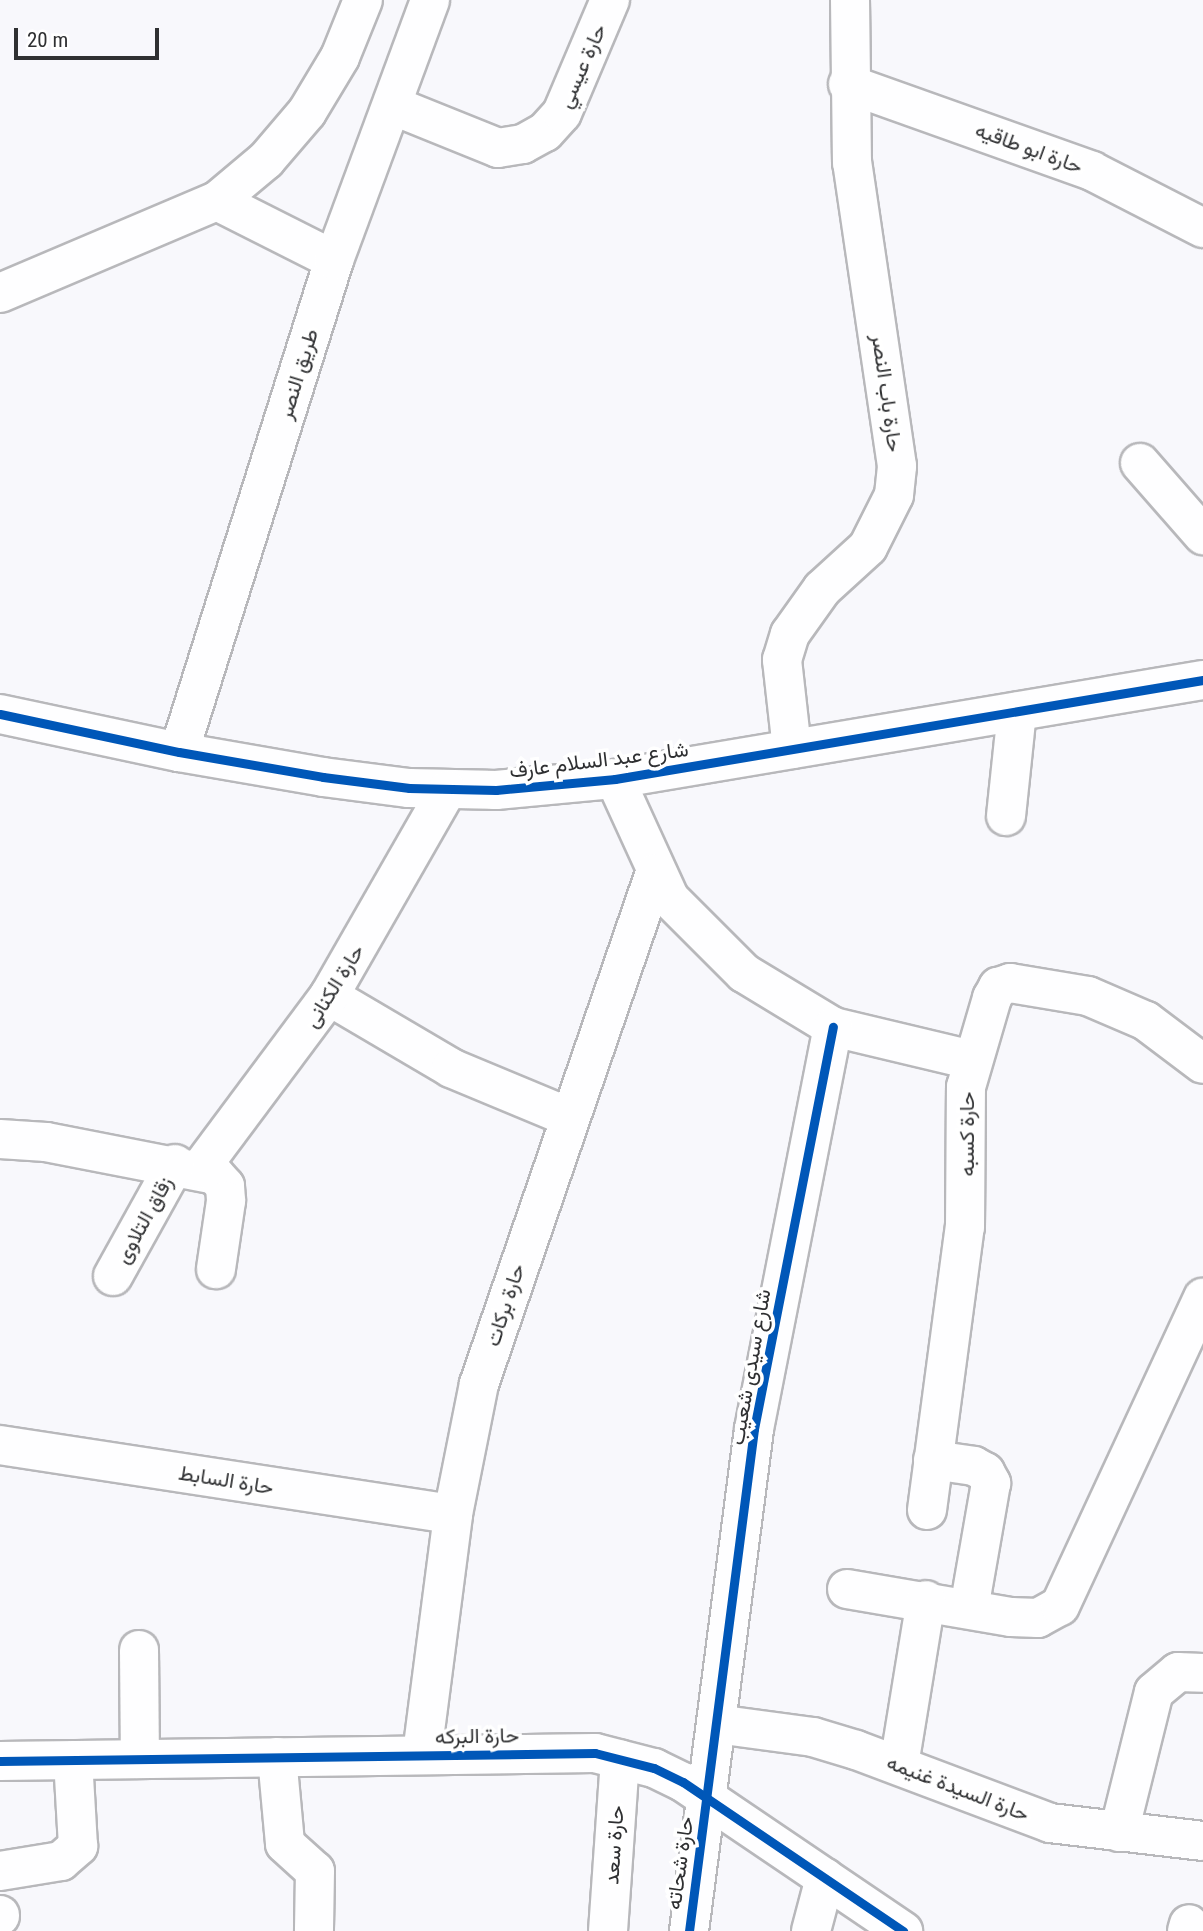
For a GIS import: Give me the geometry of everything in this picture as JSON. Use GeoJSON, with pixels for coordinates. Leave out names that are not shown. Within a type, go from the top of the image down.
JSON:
{"type":"FeatureCollection","features":[{"type":"Feature","properties":{"kind":"street"},"geometry":{"type":"LineString","coordinates":[[0,293],[217,201],[266,160],[307,112],[340,57],[363,0]]}},
{"type":"Feature","properties":{"kind":"street","name":"طريق النصر"},"geometry":{"type":"LineString","coordinates":[[179,752],[334,260],[394,106],[430,0]]}},
{"type":"Feature","properties":{"kind":"street","name":"حارة عيسي"},"geometry":{"type":"LineString","coordinates":[[394,106],[498,148],[523,144],[545,132],[562,113],[610,0]]}},
{"type":"Feature","properties":{"kind":"street","name":"حارة باب النصر"},"geometry":{"type":"LineString","coordinates":[[792,749],[782,660],[790,634],[822,589],[868,547],[894,495],[897,466],[852,163],[848,84],[850,0]]}},
{"type":"Feature","properties":{"kind":"street","name":"حارة ابو طاقيه"},"geometry":{"type":"LineString","coordinates":[[848,84],[1092,171],[1203,228]]}},
{"type":"Feature","properties":{"kind":"street"},"geometry":{"type":"LineString","coordinates":[[217,201],[334,260]]}},
{"type":"Feature","properties":{"kind":"street"},"geometry":{"type":"LineString","coordinates":[[1140,463],[1203,535]]}},
{"type":"Feature","properties":{"kind":"street","name":"شارع عبد السلام عارف"},"geometry":{"type":"LineString","coordinates":[[0,714],[179,752],[323,777],[447,790],[615,779],[1203,680]]}},
{"type":"Feature","properties":{"kind":"street"},"geometry":{"type":"LineString","coordinates":[[1006,816],[1017,712]]}},
{"type":"Feature","properties":{"kind":"street"},"geometry":{"type":"LineString","coordinates":[[615,779],[655,873],[692,926],[744,973],[833,1027],[971,1060]]}},
{"type":"Feature","properties":{"kind":"street","name":"حارة الكنانى"},"geometry":{"type":"LineString","coordinates":[[188,1166],[329,996],[447,790]]}},
{"type":"Feature","properties":{"kind":"street","name":"حارة بركات"},"geometry":{"type":"LineString","coordinates":[[422,1754],[453,1514],[479,1384],[655,873]]}},
{"type":"Feature","properties":{"kind":"street","name":"حارة كسبه"},"geometry":{"type":"LineString","coordinates":[[927,1510],[965,1227],[964,1135],[971,1060],[998,987],[1022,983],[1057,988],[1118,1007],[1173,1038],[1203,1064]]}},
{"type":"Feature","properties":{"kind":"street"},"geometry":{"type":"LineString","coordinates":[[329,996],[451,1068],[569,1117]]}},
{"type":"Feature","properties":{"kind":"street","name":"شارع سيدى شعيب"},"geometry":{"type":"LineString","coordinates":[[707,1800],[754,1429],[833,1027]]}},
{"type":"Feature","properties":{"kind":"street"},"geometry":{"type":"LineString","coordinates":[[0,1139],[188,1166],[215,1175],[225,1186],[216,1269]]}},
{"type":"Feature","properties":{"kind":"street","name":"زقاق التلاوى"},"geometry":{"type":"LineString","coordinates":[[113,1276],[188,1166]]}},
{"type":"Feature","properties":{"kind":"street"},"geometry":{"type":"LineString","coordinates":[[848,1589],[1038,1618],[1060,1606],[1203,1298]]}},
{"type":"Feature","properties":{"kind":"street","name":"حارة السابط"},"geometry":{"type":"LineString","coordinates":[[0,1445],[453,1514]]}},
{"type":"Feature","properties":{"kind":"street"},"geometry":{"type":"LineString","coordinates":[[933,1460],[974,1466],[985,1472],[991,1483],[969,1609]]}},
{"type":"Feature","properties":{"kind":"street"},"geometry":{"type":"LineString","coordinates":[[899,1765],[926,1600]]}},
{"type":"Feature","properties":{"kind":"street"},"geometry":{"type":"LineString","coordinates":[[139,1650],[140,1759]]}},
{"type":"Feature","properties":{"kind":"street"},"geometry":{"type":"LineString","coordinates":[[1119,1832],[1154,1692],[1178,1672],[1203,1674]]}},
{"type":"Feature","properties":{"kind":"street","name":"حارة السيدة غنيمه"},"geometry":{"type":"LineString","coordinates":[[716,1724],[813,1737],[899,1765],[1019,1814],[1082,1829],[1203,1841]]}},
{"type":"Feature","properties":{"kind":"street","name":"حارة البركه"},"geometry":{"type":"LineString","coordinates":[[0,1761],[565,1752],[620,1759],[654,1768],[707,1800],[903,1931]]}},
{"type":"Feature","properties":{"kind":"street"},"geometry":{"type":"LineString","coordinates":[[277,1757],[285,1844],[315,1871],[314,1931]]}},
{"type":"Feature","properties":{"kind":"street","name":"حارة سعد"},"geometry":{"type":"LineString","coordinates":[[608,1931],[620,1759]]}},
{"type":"Feature","properties":{"kind":"street"},"geometry":{"type":"LineString","coordinates":[[0,1871],[61,1861],[79,1846],[73,1760]]}},
{"type":"Feature","properties":{"kind":"street","name":"حارة شحاته"},"geometry":{"type":"LineString","coordinates":[[689,1931],[707,1800]]}},
{"type":"Feature","properties":{"kind":"street"},"geometry":{"type":"LineString","coordinates":[[811,1931],[825,1878]]}},
{"type":"Feature","properties":{"kind":"cycle path"},"geometry":{"type":"LineString","coordinates":[[0,714],[179,752],[323,777],[409,788],[496,790],[615,779],[1203,680]]}},
{"type":"Feature","properties":{"kind":"cycle path"},"geometry":{"type":"LineString","coordinates":[[689,1931],[754,1429],[833,1027]]}},
{"type":"Feature","properties":{"kind":"cycle path"},"geometry":{"type":"LineString","coordinates":[[0,1761],[595,1753],[654,1768],[683,1782],[903,1931]]}}]}
